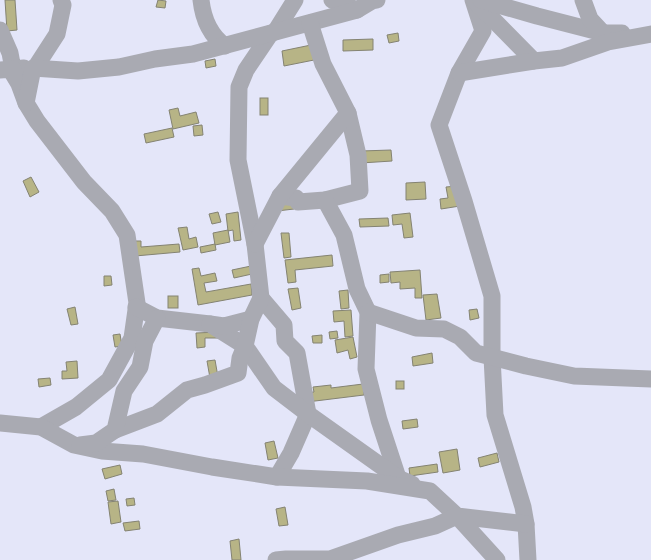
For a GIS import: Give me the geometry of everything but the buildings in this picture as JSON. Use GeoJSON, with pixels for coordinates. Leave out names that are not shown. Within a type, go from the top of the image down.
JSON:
{"type":"FeatureCollection","features":[{"type":"Feature","properties":{"kind":"street"},"geometry":{"type":"LineString","coordinates":[[26,103],[34,68],[57,34],[63,5],[61,0]]}},
{"type":"Feature","properties":{"kind":"street"},"geometry":{"type":"LineString","coordinates":[[200,0],[202,14],[216,39],[225,46]]}},
{"type":"Feature","properties":{"kind":"street"},"geometry":{"type":"LineString","coordinates":[[74,445],[96,443],[114,430],[157,414],[186,390],[205,385],[238,372],[240,358],[245,346],[251,319],[261,298],[255,244],[238,160],[239,87],[246,70],[295,0]]}},
{"type":"Feature","properties":{"kind":"street"},"geometry":{"type":"LineString","coordinates":[[332,0],[357,10]]}},
{"type":"Feature","properties":{"kind":"street"},"geometry":{"type":"LineString","coordinates":[[6,69],[34,68],[78,71],[119,67],[155,59],[193,54],[357,10],[372,1],[377,0]]}},
{"type":"Feature","properties":{"kind":"street"},"geometry":{"type":"LineString","coordinates":[[474,0],[534,61]]}},
{"type":"Feature","properties":{"kind":"street"},"geometry":{"type":"LineString","coordinates":[[474,0],[483,32],[459,74],[439,125],[464,201],[492,296],[492,357],[495,415],[523,507],[526,524],[528,560]]}},
{"type":"Feature","properties":{"kind":"street"},"geometry":{"type":"LineString","coordinates":[[481,0],[603,33],[651,33]]}},
{"type":"Feature","properties":{"kind":"street"},"geometry":{"type":"LineString","coordinates":[[583,0],[590,19],[603,33]]}},
{"type":"Feature","properties":{"kind":"street"},"geometry":{"type":"LineString","coordinates":[[248,210],[266,210],[277,202],[296,198],[298,202],[325,200],[360,191],[358,155],[348,113],[323,64],[310,23]]}},
{"type":"Feature","properties":{"kind":"street"},"geometry":{"type":"LineString","coordinates":[[0,30],[10,53],[6,69]]}},
{"type":"Feature","properties":{"kind":"street"},"geometry":{"type":"LineString","coordinates":[[459,74],[534,61],[562,58],[608,42],[651,33]]}},
{"type":"Feature","properties":{"kind":"street"},"geometry":{"type":"LineString","coordinates":[[6,69],[13,74],[19,84],[26,103],[37,121],[84,182],[112,211],[127,235],[136,307],[132,338],[109,380],[76,407],[41,427]]}},
{"type":"Feature","properties":{"kind":"street"},"geometry":{"type":"LineString","coordinates":[[255,244],[277,202],[348,113]]}},
{"type":"Feature","properties":{"kind":"street"},"geometry":{"type":"LineString","coordinates":[[325,200],[344,235],[357,288],[368,312],[366,369],[379,420],[398,478]]}},
{"type":"Feature","properties":{"kind":"street"},"geometry":{"type":"LineString","coordinates":[[261,298],[284,325],[285,341],[297,353],[308,414],[291,452],[277,477]]}},
{"type":"Feature","properties":{"kind":"street"},"geometry":{"type":"LineString","coordinates":[[136,307],[157,318],[224,326],[251,319]]}},
{"type":"Feature","properties":{"kind":"street"},"geometry":{"type":"LineString","coordinates":[[368,312],[416,328],[444,329],[460,337],[476,353],[492,357],[574,376],[651,380]]}},
{"type":"Feature","properties":{"kind":"street"},"geometry":{"type":"LineString","coordinates":[[114,430],[124,391],[140,367],[145,341],[157,318]]}},
{"type":"Feature","properties":{"kind":"street"},"geometry":{"type":"LineString","coordinates":[[210,324],[245,346],[274,388],[308,414],[398,478],[430,491],[457,516],[497,560]]}},
{"type":"Feature","properties":{"kind":"street"},"geometry":{"type":"LineString","coordinates":[[0,423],[41,427],[74,445],[102,451],[143,454],[277,477],[367,481],[430,491]]}},
{"type":"Feature","properties":{"kind":"street"},"geometry":{"type":"LineString","coordinates":[[276,560],[330,559],[398,535],[435,526],[457,516],[526,524]]}}]}
